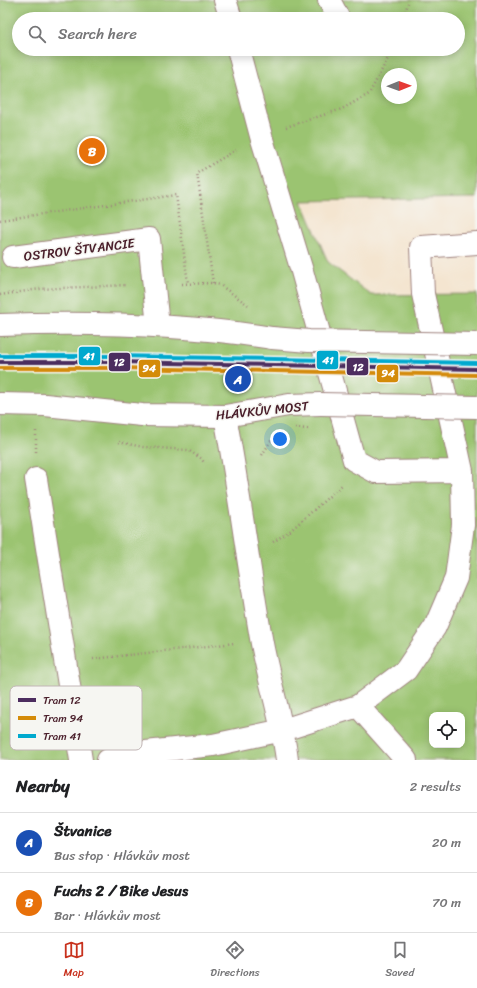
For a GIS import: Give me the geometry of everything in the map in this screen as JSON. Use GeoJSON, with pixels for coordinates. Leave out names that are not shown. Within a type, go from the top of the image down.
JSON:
{"type":"FeatureCollection","features":[{"type":"Feature","properties":{"kind":"main road"},"geometry":{"type":"LineString","coordinates":[[226,0],[229,12]]}},
{"type":"Feature","properties":{"kind":"main road"},"geometry":{"type":"LineString","coordinates":[[329,0],[335,12]]}},
{"type":"Feature","properties":{"kind":"main road"},"geometry":{"type":"LineString","coordinates":[[240,56],[260,136],[302,271],[354,460],[376,472],[462,471]]}},
{"type":"Feature","properties":{"kind":"main road","name":"OSTROV ŠTVANCIE"},"geometry":{"type":"LineString","coordinates":[[13,257],[149,239],[153,284]]}},
{"type":"Feature","properties":{"kind":"main road"},"geometry":{"type":"LineString","coordinates":[[108,760],[117,754],[213,746],[283,730],[358,706],[406,670],[435,627],[456,578],[463,524],[462,471],[423,294],[421,247],[477,243]]}},
{"type":"Feature","properties":{"kind":"main road"},"geometry":{"type":"LineString","coordinates":[[153,284],[158,326]]}},
{"type":"Feature","properties":{"kind":"main road"},"geometry":{"type":"LineString","coordinates":[[0,326],[158,326],[235,332],[272,338],[309,341],[477,344]]}},
{"type":"Feature","properties":{"kind":"main road","name":"HLÁVKŮV MOST"},"geometry":{"type":"LineString","coordinates":[[0,404],[45,405],[142,415],[224,416],[289,405],[477,407]]}},
{"type":"Feature","properties":{"kind":"main road"},"geometry":{"type":"LineString","coordinates":[[224,416],[237,478],[261,640],[283,730],[287,760]]}},
{"type":"Feature","properties":{"kind":"main road"},"geometry":{"type":"LineString","coordinates":[[36,479],[70,686]]}},
{"type":"Feature","properties":{"kind":"main road"},"geometry":{"type":"LineString","coordinates":[[358,706],[406,760]]}},
{"type":"Feature","properties":{"kind":"main road"},"geometry":{"type":"LineString","coordinates":[[79,750],[81,760]]}},
{"type":"Feature","properties":{"kind":"path"},"geometry":{"type":"LineString","coordinates":[[405,12],[409,0]]}},
{"type":"Feature","properties":{"kind":"path"},"geometry":{"type":"LineString","coordinates":[[213,283],[197,172],[260,136],[342,109],[369,94],[389,56]]}},
{"type":"Feature","properties":{"kind":"path"},"geometry":{"type":"LineString","coordinates":[[0,295],[40,289],[213,283],[220,285],[250,307]]}},
{"type":"Feature","properties":{"kind":"path"},"geometry":{"type":"LineString","coordinates":[[287,430],[295,428]]}},
{"type":"Feature","properties":{"kind":"path"},"geometry":{"type":"LineString","coordinates":[[29,430],[44,431]]}},
{"type":"Feature","properties":{"kind":"path"},"geometry":{"type":"LineString","coordinates":[[114,441],[143,447],[188,450],[202,459],[213,480],[256,477],[262,453],[268,443],[281,432]]}},
{"type":"Feature","properties":{"kind":"path"},"geometry":{"type":"LineString","coordinates":[[247,547],[274,541],[290,531],[345,483],[358,462]]}},
{"type":"Feature","properties":{"kind":"path"},"geometry":{"type":"LineString","coordinates":[[66,662],[261,640]]}},
{"type":"Feature","properties":{"kind":"green space"},"geometry":{"type":"Polygon","coordinates":[[[0,0],[477,0],[477,198],[302,201],[328,262],[371,295],[477,294],[477,760],[0,760],[0,0]]]}},
{"type":"Feature","properties":{"kind":"tram line","name":"41"},"geometry":{"type":"LineString","coordinates":[[0,356],[117,356],[477,363]]}},
{"type":"Feature","properties":{"kind":"tram line","name":"12"},"geometry":{"type":"LineString","coordinates":[[0,362],[117,362],[477,369]]}},
{"type":"Feature","properties":{"kind":"tram line","name":"94"},"geometry":{"type":"LineString","coordinates":[[0,368],[117,368],[477,375]]}},
{"type":"Feature","properties":{"kind":"place","name":"Fuchs 2 / Bike Jesus"},"geometry":{"type":"Point","coordinates":[92,151]}},
{"type":"Feature","properties":{"kind":"place","name":"Štvanice"},"geometry":{"type":"Point","coordinates":[238,379]}}]}
